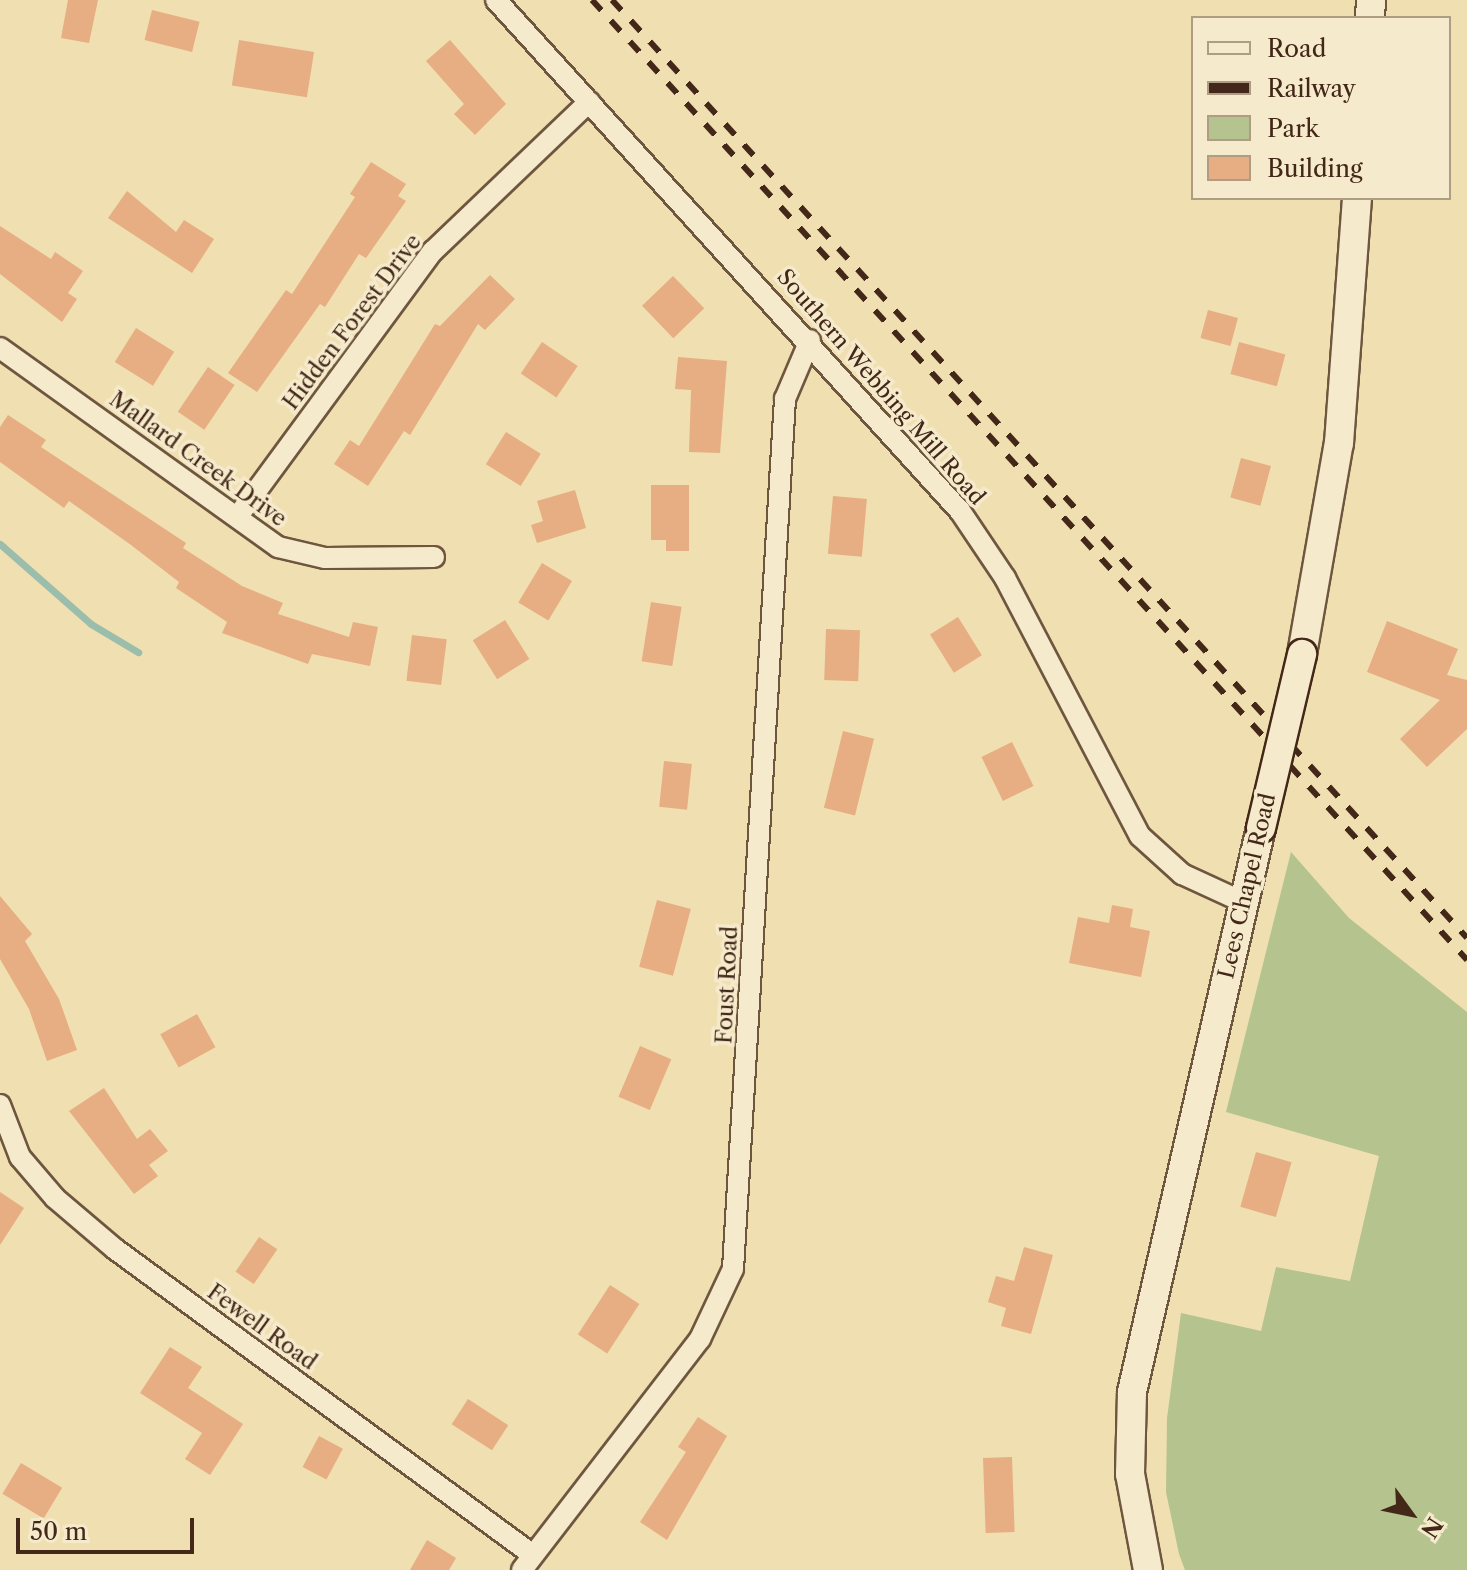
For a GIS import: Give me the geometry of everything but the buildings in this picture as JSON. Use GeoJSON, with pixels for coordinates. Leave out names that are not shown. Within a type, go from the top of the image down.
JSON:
{"type":"FeatureCollection","features":[{"type":"Feature","properties":{"kind":"main road","name":"Lees Chapel Road"},"geometry":{"type":"LineString","coordinates":[[1148,1570],[1130,1474],[1132,1392],[1302,654],[1339,443],[1357,200]]}},
{"type":"Feature","properties":{"kind":"street","name":"Southern Webbing Mill Road"},"geometry":{"type":"LineString","coordinates":[[496,0],[810,340],[960,511],[983,544],[1140,836],[1182,874],[1243,902]]}},
{"type":"Feature","properties":{"kind":"street","name":"Hidden Forest Drive"},"geometry":{"type":"LineString","coordinates":[[238,516],[433,251],[589,102]]}},
{"type":"Feature","properties":{"kind":"street","name":"Foust Road"},"geometry":{"type":"LineString","coordinates":[[527,1562],[700,1339],[733,1269],[785,399],[810,340]]}},
{"type":"Feature","properties":{"kind":"street","name":"Mallard Creek Drive"},"geometry":{"type":"LineString","coordinates":[[0,348],[278,547],[325,558],[434,557]]}},
{"type":"Feature","properties":{"kind":"street","name":"Fewell Road"},"geometry":{"type":"LineString","coordinates":[[0,1105],[20,1157],[55,1198],[115,1249],[527,1562]]}},
{"type":"Feature","properties":{"kind":"green space"},"geometry":{"type":"Polygon","coordinates":[[[1291,852],[1349,918],[1467,1012],[1467,1570],[1185,1570],[1179,1554],[1166,1492],[1167,1418],[1181,1313],[1261,1331],[1276,1267],[1350,1281],[1379,1156],[1226,1112],[1291,852]]]}},
{"type":"Feature","properties":{"kind":"waterway"},"geometry":{"type":"LineString","coordinates":[[0,544],[91,624],[138,652]]}},
{"type":"Feature","properties":{"kind":"railway"},"geometry":{"type":"LineString","coordinates":[[592,0],[1467,960]]}},
{"type":"Feature","properties":{"kind":"railway"},"geometry":{"type":"LineString","coordinates":[[612,0],[1467,938]]}}]}
